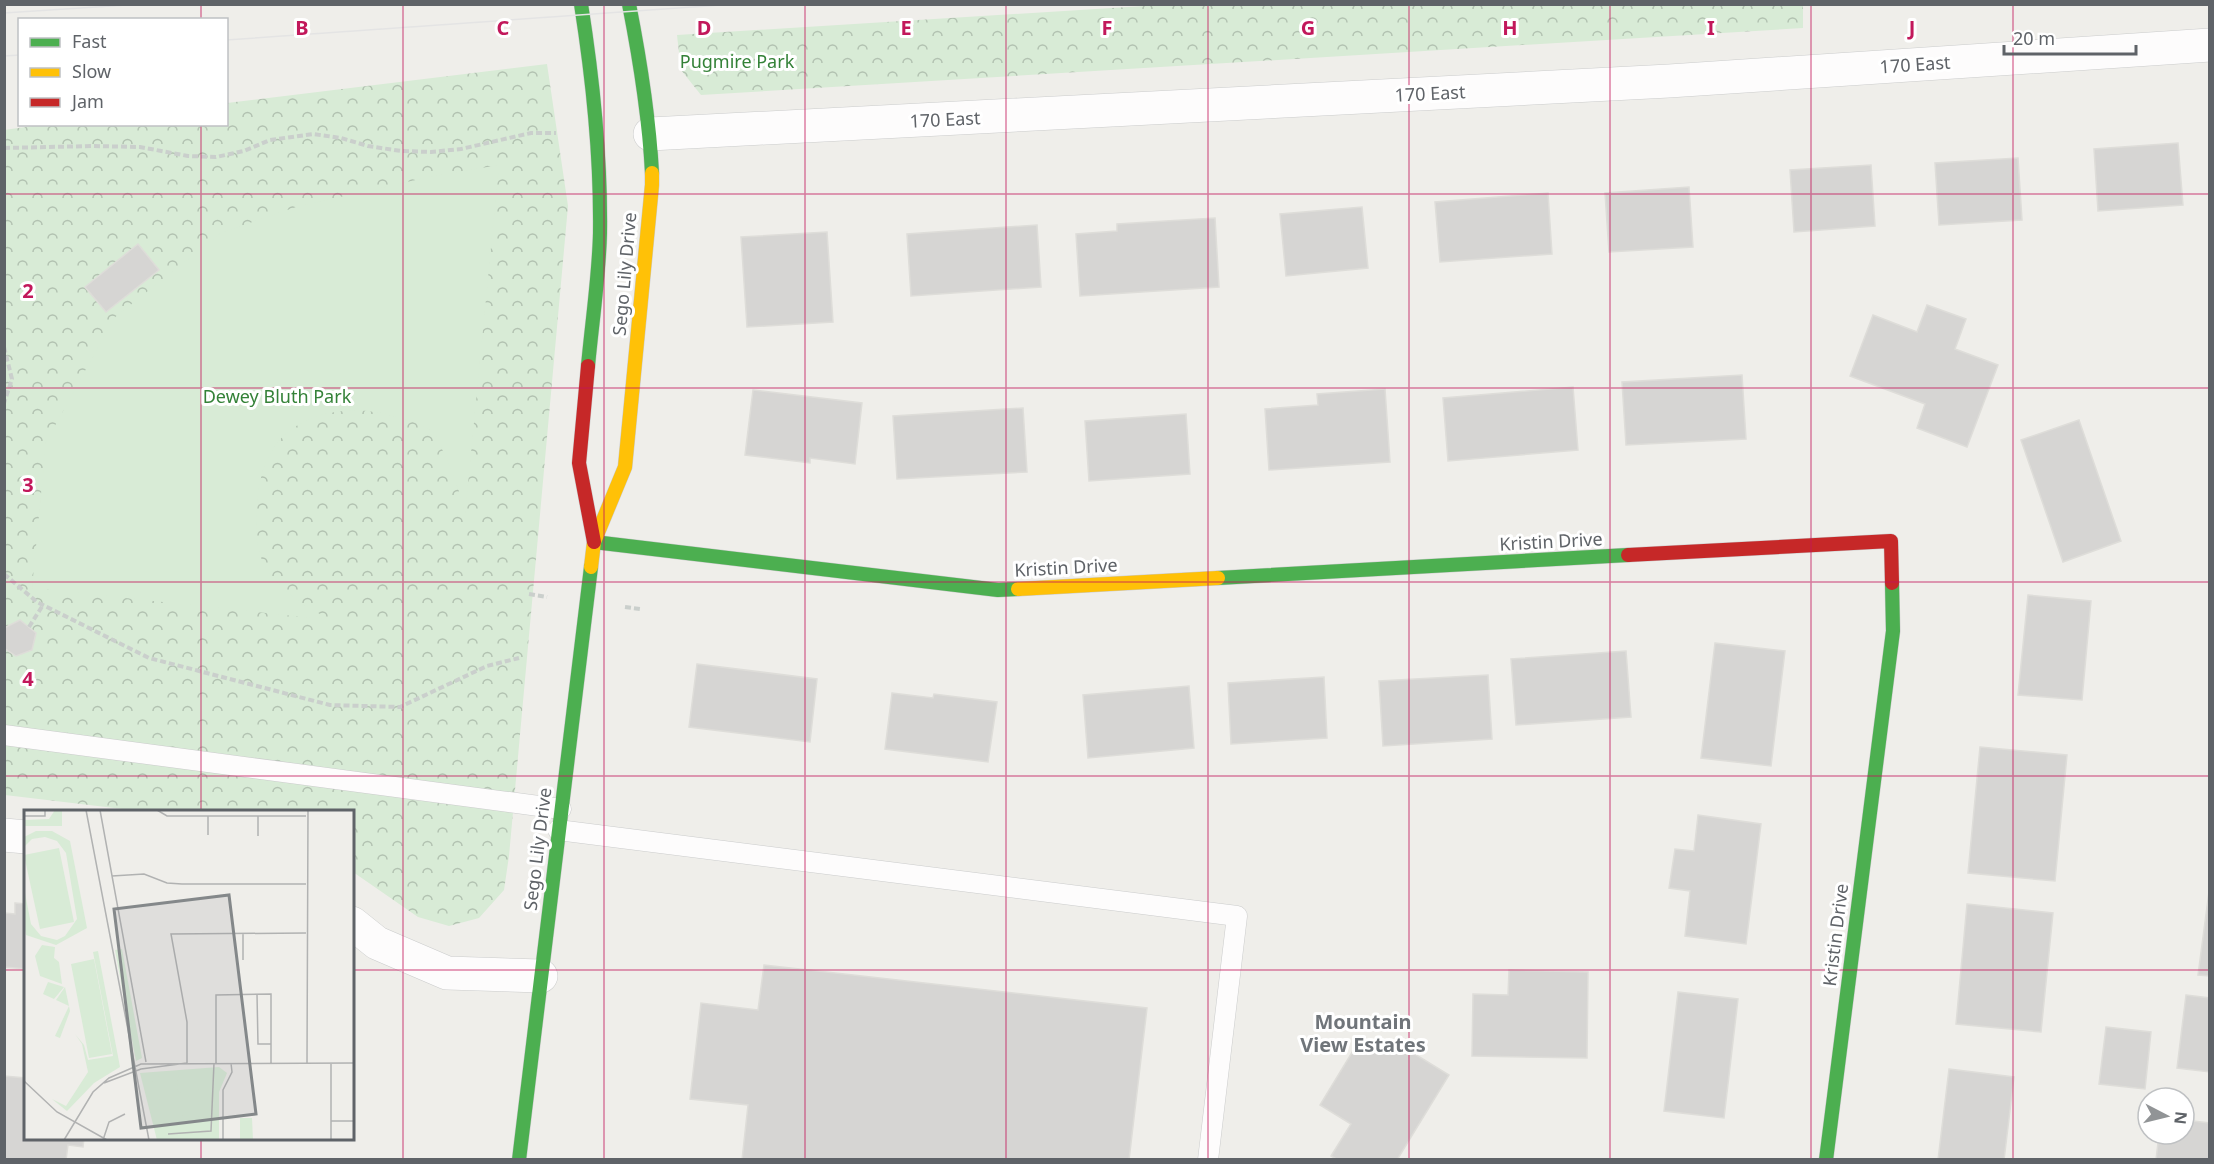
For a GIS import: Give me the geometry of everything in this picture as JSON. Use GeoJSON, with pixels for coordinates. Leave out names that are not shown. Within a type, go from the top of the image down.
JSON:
{"type":"FeatureCollection","features":[{"type":"Feature","properties":{"kind":"street","name":"Sego Lily Drive"},"geometry":{"type":"LineString","coordinates":[[581,4],[593,80],[599,182],[600,236],[579,463],[594,542]]}},
{"type":"Feature","properties":{"kind":"street","name":"Sego Lily Drive"},"geometry":{"type":"LineString","coordinates":[[519,1160],[594,542],[625,467],[651,197],[650,134],[643,78],[629,4]]}},
{"type":"Feature","properties":{"kind":"street","name":"170 East"},"geometry":{"type":"LineString","coordinates":[[650,134],[1669,81],[2210,45]]}},
{"type":"Feature","properties":{"kind":"street","name":"Kristin Drive"},"geometry":{"type":"LineString","coordinates":[[594,542],[999,590],[1891,541],[1893,631],[1826,1160]]}},
{"type":"Feature","properties":{"kind":"street"},"geometry":{"type":"LineString","coordinates":[[4,835],[24,837]]}},
{"type":"Feature","properties":{"kind":"street"},"geometry":{"type":"LineString","coordinates":[[354,925],[377,943],[447,973],[541,976]]}},
{"type":"Feature","properties":{"kind":"lane"},"geometry":{"type":"LineString","coordinates":[[4,735],[561,809]]}},
{"type":"Feature","properties":{"kind":"lane"},"geometry":{"type":"LineString","coordinates":[[558,830],[1237,916],[1208,1160]]}},
{"type":"Feature","properties":{"kind":"path"},"geometry":{"type":"LineString","coordinates":[[4,148],[140,147],[188,156],[216,157],[244,151],[270,140],[313,134],[341,138],[368,146],[401,151],[431,152],[461,149],[531,133],[557,133]]}},
{"type":"Feature","properties":{"kind":"path"},"geometry":{"type":"LineString","coordinates":[[4,347],[12,379],[4,403]]}},
{"type":"Feature","properties":{"kind":"path"},"geometry":{"type":"LineString","coordinates":[[4,574],[43,605],[149,658],[330,705],[400,707],[487,666],[519,658]]}},
{"type":"Feature","properties":{"kind":"path"},"geometry":{"type":"LineString","coordinates":[[28,627],[43,605]]}},
{"type":"Feature","properties":{"kind":"green space","name":"Pugmire Park"},"geometry":{"type":"Polygon","coordinates":[[[1176,4],[1803,4],[1803,28],[701,95],[681,70],[677,35],[1176,4]]]}},
{"type":"Feature","properties":{"kind":"green space","name":"Dewey Bluth Park"},"geometry":{"type":"Polygon","coordinates":[[[547,64],[568,206],[509,856],[504,890],[479,918],[449,926],[418,917],[354,873],[354,810],[131,810],[5,795],[4,130],[33,126],[228,126],[228,103],[547,64]]]}},
{"type":"Feature","properties":{"kind":"green space"},"geometry":{"type":"Polygon","coordinates":[[[499,165],[465,515],[453,474],[435,434],[431,431],[416,423],[376,412],[339,412],[321,415],[289,431],[267,460],[259,490],[257,536],[263,562],[275,581],[292,596],[331,620],[32,588],[46,442],[114,318],[221,233],[296,207],[429,177],[499,165]]]}},
{"type":"Feature","properties":{"kind":"building"},"geometry":{"type":"Polygon","coordinates":[[[2178,143],[2183,205],[2098,211],[2094,149],[2178,143]]]}},
{"type":"Feature","properties":{"kind":"building"},"geometry":{"type":"Polygon","coordinates":[[[2018,158],[2022,220],[1939,225],[1935,163],[2018,158]]]}},
{"type":"Feature","properties":{"kind":"building"},"geometry":{"type":"Polygon","coordinates":[[[1871,165],[1875,226],[1794,232],[1790,170],[1871,165]]]}},
{"type":"Feature","properties":{"kind":"building"},"geometry":{"type":"Polygon","coordinates":[[[1689,187],[1693,247],[1609,252],[1605,193],[1689,187]]]}},
{"type":"Feature","properties":{"kind":"building"},"geometry":{"type":"Polygon","coordinates":[[[1548,193],[1552,254],[1440,262],[1435,202],[1548,193]]]}},
{"type":"Feature","properties":{"kind":"building"},"geometry":{"type":"Polygon","coordinates":[[[1362,207],[1368,268],[1286,276],[1280,214],[1362,207]]]}},
{"type":"Feature","properties":{"kind":"building"},"geometry":{"type":"Polygon","coordinates":[[[1215,218],[1219,287],[1080,296],[1076,234],[1117,231],[1117,224],[1215,218]]]}},
{"type":"Feature","properties":{"kind":"building"},"geometry":{"type":"Polygon","coordinates":[[[1037,225],[1041,287],[911,296],[907,234],[1037,225]]]}},
{"type":"Feature","properties":{"kind":"building"},"geometry":{"type":"Polygon","coordinates":[[[827,232],[833,322],[747,327],[741,237],[827,232]]]}},
{"type":"Feature","properties":{"kind":"building"},"geometry":{"type":"Polygon","coordinates":[[[138,244],[159,270],[106,312],[85,287],[138,244]]]}},
{"type":"Feature","properties":{"kind":"building"},"geometry":{"type":"Polygon","coordinates":[[[1927,305],[1966,319],[1955,349],[1998,365],[1967,447],[1917,428],[1925,404],[1850,376],[1873,315],[1917,332],[1927,305]]]}},
{"type":"Feature","properties":{"kind":"building"},"geometry":{"type":"Polygon","coordinates":[[[1742,375],[1746,439],[1626,445],[1622,382],[1742,375]]]}},
{"type":"Feature","properties":{"kind":"building"},"geometry":{"type":"Polygon","coordinates":[[[1573,387],[1578,450],[1448,461],[1443,398],[1573,387]]]}},
{"type":"Feature","properties":{"kind":"building"},"geometry":{"type":"Polygon","coordinates":[[[1385,389],[1390,462],[1269,470],[1265,409],[1318,405],[1317,394],[1385,389]]]}},
{"type":"Feature","properties":{"kind":"building"},"geometry":{"type":"Polygon","coordinates":[[[753,390],[862,403],[855,464],[810,458],[810,463],[745,455],[753,390]]]}},
{"type":"Feature","properties":{"kind":"building"},"geometry":{"type":"Polygon","coordinates":[[[1023,408],[1027,472],[897,479],[893,416],[1023,408]]]}},
{"type":"Feature","properties":{"kind":"building"},"geometry":{"type":"Polygon","coordinates":[[[1186,414],[1190,474],[1089,481],[1085,421],[1186,414]]]}},
{"type":"Feature","properties":{"kind":"building"},"geometry":{"type":"Polygon","coordinates":[[[2079,420],[2121,541],[2063,562],[2021,440],[2079,420]]]}},
{"type":"Feature","properties":{"kind":"building"},"geometry":{"type":"Polygon","coordinates":[[[2028,595],[2091,601],[2082,700],[2018,695],[2028,595]]]}},
{"type":"Feature","properties":{"kind":"building"},"geometry":{"type":"Polygon","coordinates":[[[20,620],[36,633],[32,650],[16,656],[4,648],[4,628],[20,620]]]}},
{"type":"Feature","properties":{"kind":"building"},"geometry":{"type":"Polygon","coordinates":[[[1715,643],[1785,651],[1771,766],[1701,758],[1715,643]]]}},
{"type":"Feature","properties":{"kind":"building"},"geometry":{"type":"Polygon","coordinates":[[[1626,651],[1631,717],[1516,725],[1511,659],[1626,651]]]}},
{"type":"Feature","properties":{"kind":"building"},"geometry":{"type":"Polygon","coordinates":[[[697,664],[817,679],[810,742],[689,727],[697,664]]]}},
{"type":"Feature","properties":{"kind":"building"},"geometry":{"type":"Polygon","coordinates":[[[1488,675],[1492,739],[1383,746],[1379,681],[1488,675]]]}},
{"type":"Feature","properties":{"kind":"building"},"geometry":{"type":"Polygon","coordinates":[[[1324,677],[1327,738],[1231,744],[1228,683],[1324,677]]]}},
{"type":"Feature","properties":{"kind":"building"},"geometry":{"type":"Polygon","coordinates":[[[1189,686],[1194,748],[1088,758],[1083,695],[1189,686]]]}},
{"type":"Feature","properties":{"kind":"building"},"geometry":{"type":"Polygon","coordinates":[[[892,693],[933,698],[934,694],[997,702],[988,762],[885,749],[892,693]]]}},
{"type":"Feature","properties":{"kind":"building"},"geometry":{"type":"Polygon","coordinates":[[[1980,747],[2067,755],[2055,881],[1968,873],[1980,747]]]}},
{"type":"Feature","properties":{"kind":"building"},"geometry":{"type":"Polygon","coordinates":[[[1698,815],[1761,824],[1746,944],[1685,936],[1690,891],[1669,888],[1675,849],[1694,851],[1698,815]]]}},
{"type":"Feature","properties":{"kind":"building"},"geometry":{"type":"Polygon","coordinates":[[[2210,884],[2210,976],[2198,975],[2210,884]]]}},
{"type":"Feature","properties":{"kind":"building"},"geometry":{"type":"Polygon","coordinates":[[[15,903],[24,904],[24,969],[4,967],[5,913],[15,914],[15,903]]]}},
{"type":"Feature","properties":{"kind":"building"},"geometry":{"type":"Polygon","coordinates":[[[1967,904],[2053,913],[2041,1032],[1956,1024],[1967,904]]]}},
{"type":"Feature","properties":{"kind":"building"},"geometry":{"type":"Polygon","coordinates":[[[764,965],[1147,1008],[1129,1160],[742,1160],[748,1105],[690,1099],[701,1003],[758,1010],[764,965]]]}},
{"type":"Feature","properties":{"kind":"building"},"geometry":{"type":"Polygon","coordinates":[[[1509,970],[1588,972],[1587,1058],[1472,1056],[1473,994],[1508,995],[1509,970]]]}},
{"type":"Feature","properties":{"kind":"building"},"geometry":{"type":"Polygon","coordinates":[[[1678,992],[1738,999],[1724,1118],[1664,1111],[1678,992]]]}},
{"type":"Feature","properties":{"kind":"building"},"geometry":{"type":"Polygon","coordinates":[[[2186,995],[2210,998],[2210,1072],[2177,1068],[2186,995]]]}},
{"type":"Feature","properties":{"kind":"building"},"geometry":{"type":"Polygon","coordinates":[[[2106,1027],[2151,1032],[2145,1086],[2136,1086],[2136,1088],[2099,1084],[2106,1027]]]}},
{"type":"Feature","properties":{"kind":"building"},"geometry":{"type":"Polygon","coordinates":[[[1362,1036],[1387,1050],[1392,1040],[1449,1075],[1397,1160],[1338,1160],[1331,1156],[1351,1124],[1320,1105],[1362,1036]]]}},
{"type":"Feature","properties":{"kind":"building"},"geometry":{"type":"Polygon","coordinates":[[[1949,1069],[2014,1077],[2004,1160],[1938,1160],[1949,1069]]]}},
{"type":"Feature","properties":{"kind":"building"},"geometry":{"type":"Polygon","coordinates":[[[4,1076],[24,1078],[24,1140],[84,1140],[83,1147],[68,1145],[66,1160],[4,1160],[4,1076]]]}},
{"type":"Feature","properties":{"kind":"building"},"geometry":{"type":"Polygon","coordinates":[[[2196,1121],[2210,1123],[2210,1160],[2156,1160],[2158,1146],[2196,1146],[2196,1121]]]}},
{"type":"Feature","properties":{"kind":"tram line"},"geometry":{"type":"LineString","coordinates":[[4,13],[142,4]]}},
{"type":"Feature","properties":{"kind":"tram line"},"geometry":{"type":"LineString","coordinates":[[228,40],[735,4]]}},
{"type":"Feature","properties":{"kind":"tram line"},"geometry":{"type":"LineString","coordinates":[[4,56],[18,55]]}},
{"type":"Feature","properties":{"kind":"traffic: fast"},"geometry":{"type":"LineString","coordinates":[[581,4],[595,118],[600,204],[598,266],[588,366]]}},
{"type":"Feature","properties":{"kind":"traffic: fast"},"geometry":{"type":"LineString","coordinates":[[629,4],[649,130],[652,173]]}},
{"type":"Feature","properties":{"kind":"traffic: fast"},"geometry":{"type":"LineString","coordinates":[[594,542],[998,590],[1018,589]]}},
{"type":"Feature","properties":{"kind":"traffic: fast"},"geometry":{"type":"LineString","coordinates":[[1218,578],[1628,555]]}},
{"type":"Feature","properties":{"kind":"traffic: fast"},"geometry":{"type":"LineString","coordinates":[[519,1160],[591,567]]}},
{"type":"Feature","properties":{"kind":"traffic: fast"},"geometry":{"type":"LineString","coordinates":[[1826,1160],[1893,631],[1892,583]]}},
{"type":"Feature","properties":{"kind":"traffic: slow"},"geometry":{"type":"LineString","coordinates":[[591,567],[594,542],[625,467],[652,173]]}},
{"type":"Feature","properties":{"kind":"traffic: slow"},"geometry":{"type":"LineString","coordinates":[[1018,589],[1218,578]]}},
{"type":"Feature","properties":{"kind":"traffic: jam"},"geometry":{"type":"LineString","coordinates":[[588,366],[579,463],[594,542]]}},
{"type":"Feature","properties":{"kind":"traffic: jam"},"geometry":{"type":"LineString","coordinates":[[1628,555],[1891,541],[1892,583]]}},
{"type":"Feature","properties":{"kind":"district","name":"Mountain View Estates"},"geometry":{"type":"Point","coordinates":[1363,1034]}}]}
